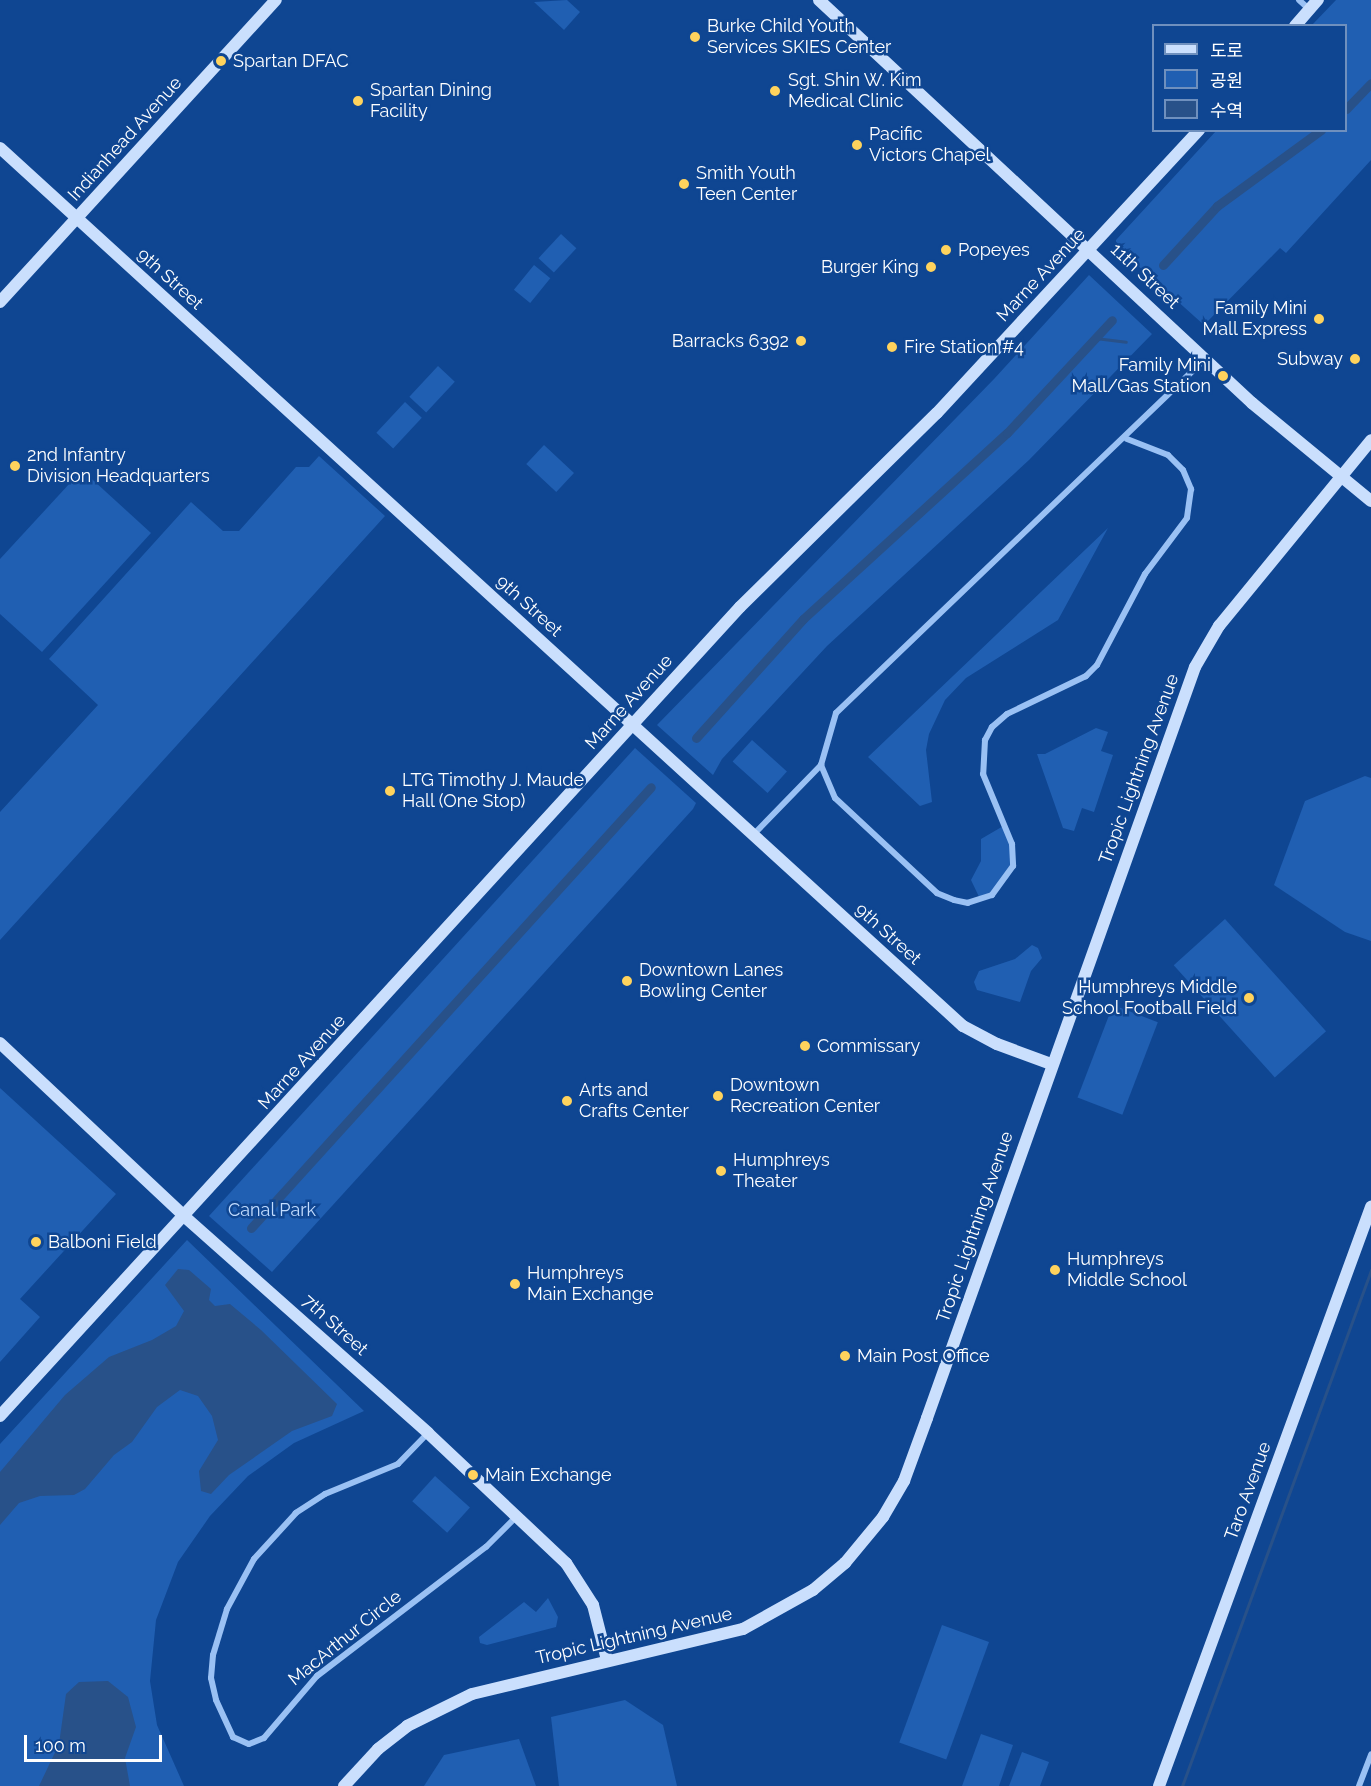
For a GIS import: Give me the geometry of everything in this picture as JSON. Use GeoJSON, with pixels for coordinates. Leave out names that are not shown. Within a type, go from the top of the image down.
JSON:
{"type":"FeatureCollection","features":[{"type":"Feature","properties":{"kind":"street","name":"Indianhead Avenue"},"geometry":{"type":"LineString","coordinates":[[0,302],[276,0]]}},
{"type":"Feature","properties":{"kind":"street","name":"11th Street"},"geometry":{"type":"LineString","coordinates":[[819,0],[1206,359],[1340,477],[1371,501]]}},
{"type":"Feature","properties":{"kind":"street"},"geometry":{"type":"LineString","coordinates":[[1299,0],[1310,10]]}},
{"type":"Feature","properties":{"kind":"street"},"geometry":{"type":"LineString","coordinates":[[1297,24],[1318,0]]}},
{"type":"Feature","properties":{"kind":"street","name":"Marne Avenue"},"geometry":{"type":"LineString","coordinates":[[0,1416],[185,1217],[740,607],[937,413],[1197,132]]}},
{"type":"Feature","properties":{"kind":"street","name":"9th Street"},"geometry":{"type":"LineString","coordinates":[[0,148],[963,1026],[1051,1065]]}},
{"type":"Feature","properties":{"kind":"street"},"geometry":{"type":"LineString","coordinates":[[753,836],[821,765],[836,713],[1127,439],[1206,359]]}},
{"type":"Feature","properties":{"kind":"street"},"geometry":{"type":"LineString","coordinates":[[821,765],[835,798],[847,813],[937,893],[968,903],[981,901],[1002,885],[1013,866],[1014,855],[983,774],[985,740],[1007,714],[1086,676],[1097,665],[1145,574],[1187,518],[1191,489],[1183,470],[1168,455],[1127,439]]}},
{"type":"Feature","properties":{"kind":"street","name":"Tropic Lightning Avenue"},"geometry":{"type":"LineString","coordinates":[[344,1786],[378,1749],[407,1726],[472,1694],[743,1629],[813,1590],[845,1563],[883,1517],[904,1481],[1195,667],[1219,626],[1371,440]]}},
{"type":"Feature","properties":{"kind":"street","name":"7th Street"},"geometry":{"type":"LineString","coordinates":[[0,1043],[185,1217],[428,1433],[517,1516],[583,1583],[593,1605],[607,1660]]}},
{"type":"Feature","properties":{"kind":"street","name":"Taro Avenue"},"geometry":{"type":"LineString","coordinates":[[1159,1786],[1371,1207]]}},
{"type":"Feature","properties":{"kind":"street","name":"MacArthur Circle"},"geometry":{"type":"LineString","coordinates":[[428,1433],[398,1464],[325,1494],[296,1513],[275,1533],[242,1577],[219,1632],[211,1678],[216,1700],[233,1737],[249,1744],[264,1738],[292,1700],[317,1676],[500,1534],[517,1516]]}},
{"type":"Feature","properties":{"kind":"street"},"geometry":{"type":"LineString","coordinates":[[1359,1786],[1371,1754]]}},
{"type":"Feature","properties":{"kind":"green space"},"geometry":{"type":"Polygon","coordinates":[[[567,0],[580,12],[564,30],[534,2],[567,0]]]}},
{"type":"Feature","properties":{"kind":"green space"},"geometry":{"type":"Polygon","coordinates":[[[1336,0],[1371,0],[1371,160],[1286,253],[1280,248],[1204,325],[1116,246],[1116,240],[1215,132],[1347,132],[1347,24],[1313,24],[1336,0]]]}},
{"type":"Feature","properties":{"kind":"green space"},"geometry":{"type":"Polygon","coordinates":[[[561,234],[576,248],[554,272],[538,258],[561,234]]]}},
{"type":"Feature","properties":{"kind":"green space"},"geometry":{"type":"Polygon","coordinates":[[[534,265],[550,278],[530,303],[514,290],[534,265]]]}},
{"type":"Feature","properties":{"kind":"green space"},"geometry":{"type":"Polygon","coordinates":[[[1089,275],[1152,334],[1029,460],[827,646],[722,759],[713,775],[657,725],[994,379],[1089,275]]]}},
{"type":"Feature","properties":{"kind":"green space"},"geometry":{"type":"Polygon","coordinates":[[[438,366],[455,382],[426,412],[409,397],[438,366]]]}},
{"type":"Feature","properties":{"kind":"green space"},"geometry":{"type":"Polygon","coordinates":[[[405,402],[422,418],[393,448],[376,433],[405,402]]]}},
{"type":"Feature","properties":{"kind":"green space"},"geometry":{"type":"Polygon","coordinates":[[[544,445],[574,473],[556,492],[526,464],[544,445]]]}},
{"type":"Feature","properties":{"kind":"green space"},"geometry":{"type":"Polygon","coordinates":[[[319,456],[385,516],[0,940],[0,812],[98,705],[49,659],[191,502],[223,531],[239,531],[296,467],[309,467],[319,456]]]}},
{"type":"Feature","properties":{"kind":"green space"},"geometry":{"type":"Polygon","coordinates":[[[82,470],[151,533],[42,652],[0,614],[0,559],[82,470]]]}},
{"type":"Feature","properties":{"kind":"green space"},"geometry":{"type":"Polygon","coordinates":[[[1108,528],[1058,620],[966,678],[945,700],[929,734],[926,750],[932,802],[920,806],[868,757],[1108,528]]]}},
{"type":"Feature","properties":{"kind":"green space"},"geometry":{"type":"Polygon","coordinates":[[[1096,728],[1108,732],[1101,751],[1113,755],[1094,812],[1082,808],[1074,831],[1063,828],[1037,754],[1045,754],[1096,728]]]}},
{"type":"Feature","properties":{"kind":"green space"},"geometry":{"type":"Polygon","coordinates":[[[752,740],[787,771],[768,793],[733,762],[752,740]]]}},
{"type":"Feature","properties":{"kind":"green space","name":"Canal Park"},"geometry":{"type":"Polygon","coordinates":[[[635,748],[696,803],[693,809],[272,1272],[209,1216],[635,748]]]}},
{"type":"Feature","properties":{"kind":"green space"},"geometry":{"type":"Polygon","coordinates":[[[1365,776],[1371,778],[1371,941],[1345,932],[1274,885],[1305,801],[1365,776]]]}},
{"type":"Feature","properties":{"kind":"green space"},"geometry":{"type":"Polygon","coordinates":[[[1005,825],[1014,855],[1009,877],[981,901],[971,880],[981,861],[981,839],[1005,825]]]}},
{"type":"Feature","properties":{"kind":"green space","name":"Humphreys Middle School Football Field"},"geometry":{"type":"Polygon","coordinates":[[[1225,919],[1326,1031],[1275,1077],[1174,965],[1225,919]]]}},
{"type":"Feature","properties":{"kind":"green space"},"geometry":{"type":"Polygon","coordinates":[[[1032,945],[1038,948],[1042,958],[1031,971],[1020,1002],[977,990],[974,982],[979,971],[1015,959],[1032,945]]]}},
{"type":"Feature","properties":{"kind":"green space"},"geometry":{"type":"Polygon","coordinates":[[[1113,1005],[1158,1022],[1122,1115],[1078,1097],[1113,1005]]]}},
{"type":"Feature","properties":{"kind":"green space","name":"Balboni Field"},"geometry":{"type":"Polygon","coordinates":[[[0,1088],[116,1194],[20,1299],[40,1317],[0,1362],[0,1088]]]}},
{"type":"Feature","properties":{"kind":"green space"},"geometry":{"type":"Polygon","coordinates":[[[187,1240],[364,1411],[294,1443],[248,1476],[210,1516],[178,1562],[156,1620],[150,1681],[157,1725],[184,1786],[0,1786],[0,1444],[187,1240]]]}},
{"type":"Feature","properties":{"kind":"green space"},"geometry":{"type":"Polygon","coordinates":[[[435,1476],[470,1507],[447,1533],[412,1501],[435,1476]]]}},
{"type":"Feature","properties":{"kind":"green space"},"geometry":{"type":"Polygon","coordinates":[[[548,1598],[558,1617],[556,1627],[487,1645],[480,1643],[479,1637],[524,1602],[536,1612],[548,1598]]]}},
{"type":"Feature","properties":{"kind":"green space"},"geometry":{"type":"Polygon","coordinates":[[[942,1625],[989,1642],[946,1760],[899,1742],[942,1625]]]}},
{"type":"Feature","properties":{"kind":"green space"},"geometry":{"type":"Polygon","coordinates":[[[625,1700],[663,1725],[677,1786],[559,1786],[551,1717],[625,1700]]]}},
{"type":"Feature","properties":{"kind":"green space"},"geometry":{"type":"Polygon","coordinates":[[[981,1734],[1013,1745],[999,1786],[962,1786],[981,1734]]]}},
{"type":"Feature","properties":{"kind":"green space"},"geometry":{"type":"Polygon","coordinates":[[[519,1739],[536,1786],[424,1786],[444,1755],[519,1739]]]}},
{"type":"Feature","properties":{"kind":"green space"},"geometry":{"type":"Polygon","coordinates":[[[1022,1752],[1049,1762],[1040,1786],[1009,1786],[1022,1752]]]}},
{"type":"Feature","properties":{"kind":"water"},"geometry":{"type":"Polygon","coordinates":[[[178,1269],[189,1270],[211,1289],[209,1300],[215,1306],[230,1304],[261,1330],[337,1404],[332,1416],[292,1431],[229,1475],[211,1494],[201,1491],[199,1471],[218,1440],[212,1416],[198,1396],[180,1390],[157,1407],[132,1442],[114,1455],[85,1489],[74,1495],[40,1496],[19,1503],[0,1525],[0,1472],[65,1395],[109,1357],[152,1340],[176,1326],[184,1311],[165,1285],[178,1269]]]}},
{"type":"Feature","properties":{"kind":"water"},"geometry":{"type":"Polygon","coordinates":[[[108,1681],[128,1697],[136,1727],[125,1758],[130,1786],[39,1786],[59,1744],[66,1694],[79,1682],[108,1681]]]}},
{"type":"Feature","properties":{"kind":"waterway"},"geometry":{"type":"LineString","coordinates":[[1347,108],[1371,83]]}},
{"type":"Feature","properties":{"kind":"waterway"},"geometry":{"type":"LineString","coordinates":[[1163,265],[1217,206],[1318,132]]}},
{"type":"Feature","properties":{"kind":"waterway"},"geometry":{"type":"LineString","coordinates":[[696,738],[803,619],[1007,433],[1112,320]]}},
{"type":"Feature","properties":{"kind":"waterway"},"geometry":{"type":"LineString","coordinates":[[1095,338],[1126,342]]}},
{"type":"Feature","properties":{"kind":"waterway"},"geometry":{"type":"LineString","coordinates":[[251,1228],[651,787]]}},
{"type":"Feature","properties":{"kind":"waterway"},"geometry":{"type":"LineString","coordinates":[[1182,1786],[1371,1270]]}},
{"type":"Feature","properties":{"kind":"place","name":"Burke Child Youth Services SKIES Center"},"geometry":{"type":"Point","coordinates":[695,37]}},
{"type":"Feature","properties":{"kind":"place","name":"Spartan DFAC"},"geometry":{"type":"Point","coordinates":[221,61]}},
{"type":"Feature","properties":{"kind":"place","name":"Sgt. Shin W. Kim Medical Clinic"},"geometry":{"type":"Point","coordinates":[775,91]}},
{"type":"Feature","properties":{"kind":"place","name":"Spartan Dining Facility"},"geometry":{"type":"Point","coordinates":[358,101]}},
{"type":"Feature","properties":{"kind":"place","name":"Pacific Victors Chapel"},"geometry":{"type":"Point","coordinates":[857,145]}},
{"type":"Feature","properties":{"kind":"place","name":"Smith Youth Teen Center"},"geometry":{"type":"Point","coordinates":[684,184]}},
{"type":"Feature","properties":{"kind":"place","name":"Popeyes"},"geometry":{"type":"Point","coordinates":[946,250]}},
{"type":"Feature","properties":{"kind":"place","name":"Burger King"},"geometry":{"type":"Point","coordinates":[931,267]}},
{"type":"Feature","properties":{"kind":"place","name":"Family Mini Mall Express"},"geometry":{"type":"Point","coordinates":[1319,319]}},
{"type":"Feature","properties":{"kind":"place","name":"Barracks 6392"},"geometry":{"type":"Point","coordinates":[801,341]}},
{"type":"Feature","properties":{"kind":"place","name":"Fire Station #4"},"geometry":{"type":"Point","coordinates":[892,347]}},
{"type":"Feature","properties":{"kind":"place","name":"Subway"},"geometry":{"type":"Point","coordinates":[1355,359]}},
{"type":"Feature","properties":{"kind":"place","name":"Family Mini Mall/Gas Station"},"geometry":{"type":"Point","coordinates":[1223,376]}},
{"type":"Feature","properties":{"kind":"place","name":"2nd Infantry Division Headquarters"},"geometry":{"type":"Point","coordinates":[15,466]}},
{"type":"Feature","properties":{"kind":"place","name":"LTG Timothy J. Maude Hall (One Stop)"},"geometry":{"type":"Point","coordinates":[390,791]}},
{"type":"Feature","properties":{"kind":"place","name":"Downtown Lanes Bowling Center"},"geometry":{"type":"Point","coordinates":[627,981]}},
{"type":"Feature","properties":{"kind":"place","name":"Humphreys Middle School Football Field"},"geometry":{"type":"Point","coordinates":[1249,998]}},
{"type":"Feature","properties":{"kind":"place","name":"Commissary"},"geometry":{"type":"Point","coordinates":[805,1046]}},
{"type":"Feature","properties":{"kind":"place","name":"Downtown Recreation Center"},"geometry":{"type":"Point","coordinates":[718,1096]}},
{"type":"Feature","properties":{"kind":"place","name":"Arts and Crafts Center"},"geometry":{"type":"Point","coordinates":[567,1101]}},
{"type":"Feature","properties":{"kind":"place","name":"Humphreys Theater"},"geometry":{"type":"Point","coordinates":[721,1171]}},
{"type":"Feature","properties":{"kind":"place","name":"Balboni Field"},"geometry":{"type":"Point","coordinates":[36,1242]}},
{"type":"Feature","properties":{"kind":"place","name":"Humphreys Middle School"},"geometry":{"type":"Point","coordinates":[1055,1270]}},
{"type":"Feature","properties":{"kind":"place","name":"Humphreys Main Exchange"},"geometry":{"type":"Point","coordinates":[515,1284]}},
{"type":"Feature","properties":{"kind":"place","name":"Main Post Office"},"geometry":{"type":"Point","coordinates":[845,1356]}},
{"type":"Feature","properties":{"kind":"place","name":"Main Exchange"},"geometry":{"type":"Point","coordinates":[473,1475]}}]}
